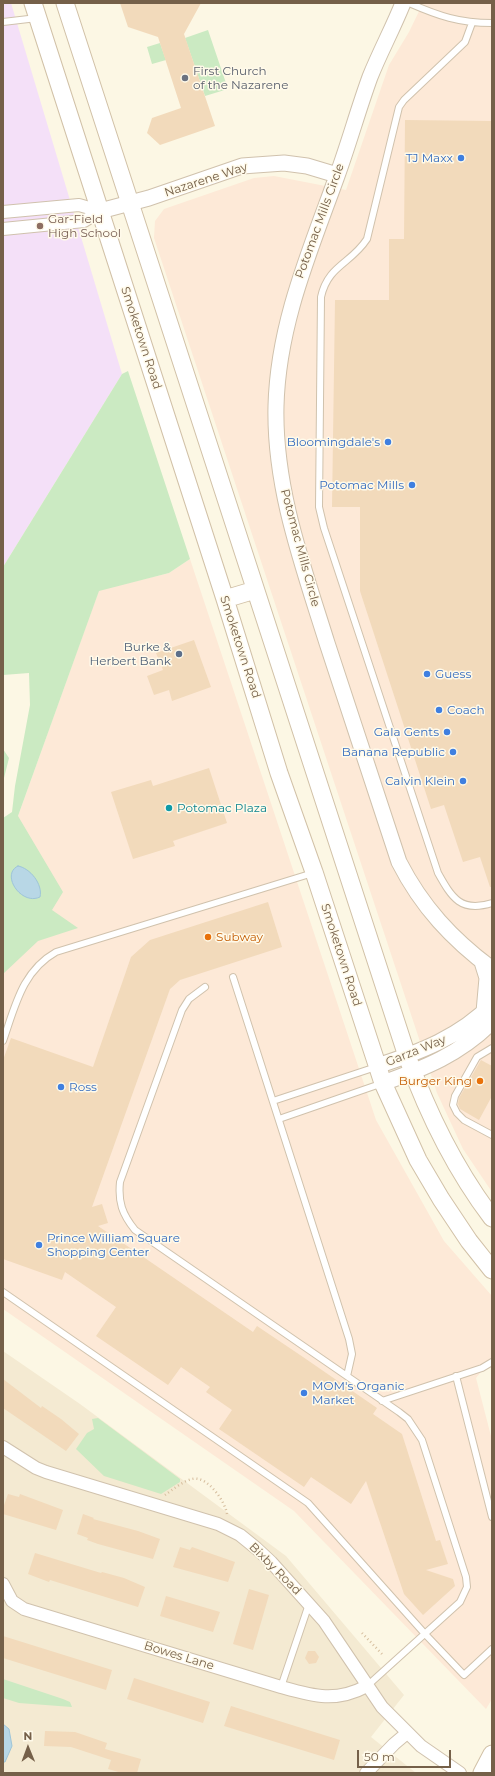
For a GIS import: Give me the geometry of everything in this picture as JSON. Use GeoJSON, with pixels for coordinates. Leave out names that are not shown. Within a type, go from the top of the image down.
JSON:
{"type":"FeatureCollection","features":[{"type":"Feature","properties":{"kind":"main road"},"geometry":{"type":"LineString","coordinates":[[65,3],[131,203],[181,365],[407,1056],[442,1138],[464,1176],[492,1218]]}},
{"type":"Feature","properties":{"kind":"main road","name":"Smoketown Road"},"geometry":{"type":"LineString","coordinates":[[35,11],[225,599],[279,773],[314,872],[383,1083],[402,1128],[418,1160],[461,1229],[492,1270]]}},
{"type":"Feature","properties":{"kind":"main road"},"geometry":{"type":"LineString","coordinates":[[225,599],[255,590]]}},
{"type":"Feature","properties":{"kind":"main road"},"geometry":{"type":"LineString","coordinates":[[482,1773],[492,1754]]}},
{"type":"Feature","properties":{"kind":"street","name":"Potomac Mills Circle"},"geometry":{"type":"LineString","coordinates":[[403,3],[370,76],[337,176],[309,247],[290,308],[284,335],[276,406],[278,450],[289,515],[307,581],[399,862],[421,900],[437,920],[487,965]]}},
{"type":"Feature","properties":{"kind":"street","name":"Nazarene Way"},"geometry":{"type":"LineString","coordinates":[[100,211],[131,203],[242,166],[284,163],[307,166],[337,176]]}},
{"type":"Feature","properties":{"kind":"street"},"geometry":{"type":"LineString","coordinates":[[3,212],[79,205],[100,211]]}},
{"type":"Feature","properties":{"kind":"street"},"geometry":{"type":"LineString","coordinates":[[3,229],[84,221],[100,211]]}},
{"type":"Feature","properties":{"kind":"street"},"geometry":{"type":"LineString","coordinates":[[487,965],[489,1013]]}},
{"type":"Feature","properties":{"kind":"street","name":"Garza Way"},"geometry":{"type":"LineString","coordinates":[[377,1066],[407,1056],[448,1038],[489,1013]]}},
{"type":"Feature","properties":{"kind":"street","name":"Garza Way"},"geometry":{"type":"LineString","coordinates":[[383,1083],[426,1068],[461,1048],[489,1013]]}},
{"type":"Feature","properties":{"kind":"street","name":"Bixby Road"},"geometry":{"type":"LineString","coordinates":[[3,1447],[36,1468],[46,1472],[229,1529],[256,1548],[324,1621],[382,1707],[421,1746],[460,1773]]}},
{"type":"Feature","properties":{"kind":"street","name":"Bowes Lane"},"geometry":{"type":"LineString","coordinates":[[3,1584],[12,1601],[24,1609],[281,1687],[314,1696],[329,1697],[343,1695],[367,1686]]}},
{"type":"Feature","properties":{"kind":"street"},"geometry":{"type":"LineString","coordinates":[[366,1773],[394,1744],[407,1733]]}},
{"type":"Feature","properties":{"kind":"lane"},"geometry":{"type":"LineString","coordinates":[[409,3],[441,16],[472,23],[492,23]]}},
{"type":"Feature","properties":{"kind":"lane"},"geometry":{"type":"LineString","coordinates":[[3,22],[35,11]]}},
{"type":"Feature","properties":{"kind":"lane"},"geometry":{"type":"LineString","coordinates":[[472,23],[465,42],[404,100],[399,107],[367,239],[353,256],[331,272],[324,283],[321,297],[319,507],[324,528],[438,873],[446,888],[459,902],[478,908],[492,903]]}},
{"type":"Feature","properties":{"kind":"lane"},"geometry":{"type":"LineString","coordinates":[[3,1041],[26,979],[45,958],[56,952],[314,872]]}},
{"type":"Feature","properties":{"kind":"lane"},"geometry":{"type":"LineString","coordinates":[[233,977],[349,1339],[352,1354],[347,1376]]}},
{"type":"Feature","properties":{"kind":"lane"},"geometry":{"type":"LineString","coordinates":[[205,986],[189,999],[182,1010],[120,1182],[119,1198],[127,1221],[135,1230],[408,1419],[422,1440],[466,1577],[467,1587],[460,1602],[367,1686]]}},
{"type":"Feature","properties":{"kind":"lane"},"geometry":{"type":"LineString","coordinates":[[492,1048],[477,1057],[456,1096],[454,1105],[457,1113],[464,1120],[492,1135]]}},
{"type":"Feature","properties":{"kind":"lane"},"geometry":{"type":"LineString","coordinates":[[273,1101],[377,1066]]}},
{"type":"Feature","properties":{"kind":"lane"},"geometry":{"type":"LineString","coordinates":[[279,1119],[383,1083]]}},
{"type":"Feature","properties":{"kind":"lane"},"geometry":{"type":"LineString","coordinates":[[3,1292],[308,1503],[425,1634],[464,1675],[492,1649]]}},
{"type":"Feature","properties":{"kind":"lane"},"geometry":{"type":"LineString","coordinates":[[382,1401],[482,1368],[492,1362]]}},
{"type":"Feature","properties":{"kind":"lane"},"geometry":{"type":"LineString","coordinates":[[456,1376],[492,1517]]}},
{"type":"Feature","properties":{"kind":"lane"},"geometry":{"type":"LineString","coordinates":[[281,1687],[308,1604]]}},
{"type":"Feature","properties":{"kind":"path"},"geometry":{"type":"LineString","coordinates":[[162,1497],[189,1480],[199,1479],[215,1491],[227,1514]]}},
{"type":"Feature","properties":{"kind":"path"},"geometry":{"type":"LineString","coordinates":[[362,1633],[382,1654]]}},
{"type":"Feature","properties":{"kind":"shaded area","name":"Gar-Field High School"},"geometry":{"type":"Polygon","coordinates":[[[3,3],[11,3],[122,374],[3,567],[3,3]]]}},
{"type":"Feature","properties":{"kind":"shaded area","name":"Potomac Mills"},"geometry":{"type":"Polygon","coordinates":[[[423,3],[492,3],[492,1192],[463,1149],[437,1093],[154,238],[155,221],[164,209],[254,178],[274,176],[346,190],[389,65],[409,32],[423,3]]]}},
{"type":"Feature","properties":{"kind":"shaded area"},"geometry":{"type":"Polygon","coordinates":[[[190,559],[376,1120],[444,1241],[492,1296],[492,1359],[476,1378],[492,1440],[492,1699],[486,1709],[294,1511],[3,1309],[3,858],[99,590],[169,573],[190,559]]]}},
{"type":"Feature","properties":{"kind":"shaded area"},"geometry":{"type":"Polygon","coordinates":[[[3,1351],[80,1404],[286,1556],[404,1695],[371,1737],[416,1773],[3,1773],[3,1351]]]}},
{"type":"Feature","properties":{"kind":"green space"},"geometry":{"type":"Polygon","coordinates":[[[208,30],[228,89],[205,96],[185,38],[208,30]]]}},
{"type":"Feature","properties":{"kind":"green space"},"geometry":{"type":"Polygon","coordinates":[[[160,43],[166,60],[152,64],[147,47],[160,43]]]}},
{"type":"Feature","properties":{"kind":"green space"},"geometry":{"type":"Polygon","coordinates":[[[128,371],[190,559],[169,573],[99,591],[18,816],[63,892],[52,910],[78,928],[38,941],[3,974],[3,818],[12,812],[15,786],[30,705],[29,673],[3,675],[3,567],[122,374],[128,371]]]}},
{"type":"Feature","properties":{"kind":"green space"},"geometry":{"type":"Polygon","coordinates":[[[3,749],[9,758],[3,782],[3,749]]]}},
{"type":"Feature","properties":{"kind":"green space"},"geometry":{"type":"Polygon","coordinates":[[[98,1418],[180,1479],[180,1482],[161,1494],[104,1476],[76,1449],[87,1433],[94,1429],[92,1419],[98,1418]]]}},
{"type":"Feature","properties":{"kind":"green space"},"geometry":{"type":"Polygon","coordinates":[[[3,1679],[63,1699],[70,1702],[72,1707],[19,1703],[3,1698],[3,1679]]]}},
{"type":"Feature","properties":{"kind":"water"},"geometry":{"type":"Polygon","coordinates":[[[18,866],[23,867],[35,877],[40,887],[40,897],[33,899],[26,897],[15,888],[11,875],[13,870],[18,866]]]}},
{"type":"Feature","properties":{"kind":"water"},"geometry":{"type":"Polygon","coordinates":[[[3,1724],[9,1729],[12,1746],[5,1762],[3,1762],[3,1724]]]}},
{"type":"Feature","properties":{"kind":"building","name":"First Church of the Nazarene"},"geometry":{"type":"Polygon","coordinates":[[[120,3],[201,3],[184,34],[215,126],[160,145],[147,133],[152,118],[181,108],[158,37],[128,27],[120,3]]]}},
{"type":"Feature","properties":{"kind":"building","name":"Potomac Mills"},"geometry":{"type":"Polygon","coordinates":[[[405,120],[492,121],[492,887],[490,887],[480,857],[463,862],[444,805],[431,809],[360,591],[360,507],[332,507],[335,300],[389,300],[389,239],[404,239],[405,120]]]}},
{"type":"Feature","properties":{"kind":"building"},"geometry":{"type":"Polygon","coordinates":[[[194,640],[211,687],[172,701],[169,690],[154,695],[147,676],[163,670],[156,653],[194,640]]]}},
{"type":"Feature","properties":{"kind":"building","name":"Potomac Plaza"},"geometry":{"type":"Polygon","coordinates":[[[209,768],[227,823],[173,841],[175,846],[133,859],[111,792],[151,780],[153,786],[209,768]]]}},
{"type":"Feature","properties":{"kind":"building","name":"Prince William Square Shopping Center"},"geometry":{"type":"Polygon","coordinates":[[[268,902],[282,947],[180,980],[170,989],[92,1207],[102,1204],[108,1223],[98,1226],[253,1332],[257,1326],[303,1357],[377,1408],[373,1414],[402,1434],[436,1541],[440,1540],[448,1564],[426,1570],[453,1579],[455,1586],[423,1615],[404,1594],[366,1481],[351,1504],[311,1477],[304,1487],[219,1429],[232,1410],[206,1392],[210,1387],[181,1367],[168,1385],[96,1336],[116,1307],[65,1272],[62,1280],[3,1259],[3,1060],[11,1038],[93,1067],[131,957],[150,940],[268,902]]]}},
{"type":"Feature","properties":{"kind":"building","name":"Burger King"},"geometry":{"type":"Polygon","coordinates":[[[481,1060],[492,1066],[492,1096],[479,1120],[460,1109],[458,1104],[459,1098],[481,1060]]]}},
{"type":"Feature","properties":{"kind":"building"},"geometry":{"type":"Polygon","coordinates":[[[3,1379],[41,1408],[42,1406],[61,1419],[79,1434],[66,1451],[3,1408],[3,1379]]]}},
{"type":"Feature","properties":{"kind":"building"},"geometry":{"type":"Polygon","coordinates":[[[8,1494],[19,1497],[20,1494],[63,1510],[56,1530],[3,1514],[3,1508],[8,1494]]]}},
{"type":"Feature","properties":{"kind":"building"},"geometry":{"type":"Polygon","coordinates":[[[83,1514],[94,1518],[93,1519],[138,1531],[160,1539],[153,1559],[98,1544],[77,1534],[83,1514]]]}},
{"type":"Feature","properties":{"kind":"building"},"geometry":{"type":"Polygon","coordinates":[[[180,1547],[190,1550],[192,1547],[235,1562],[228,1582],[173,1567],[180,1547]]]}},
{"type":"Feature","properties":{"kind":"building"},"geometry":{"type":"Polygon","coordinates":[[[35,1553],[101,1573],[124,1578],[145,1587],[138,1607],[50,1580],[49,1582],[28,1574],[35,1553]]]}},
{"type":"Feature","properties":{"kind":"building"},"geometry":{"type":"Polygon","coordinates":[[[249,1589],[269,1595],[253,1650],[233,1644],[249,1589]]]}},
{"type":"Feature","properties":{"kind":"building"},"geometry":{"type":"Polygon","coordinates":[[[166,1596],[220,1612],[213,1632],[160,1616],[166,1596]]]}},
{"type":"Feature","properties":{"kind":"building"},"geometry":{"type":"Polygon","coordinates":[[[3,1636],[112,1670],[106,1690],[3,1658],[3,1636]]]}},
{"type":"Feature","properties":{"kind":"building"},"geometry":{"type":"Polygon","coordinates":[[[308,1651],[315,1651],[319,1657],[316,1663],[309,1664],[305,1658],[308,1651]]]}},
{"type":"Feature","properties":{"kind":"building"},"geometry":{"type":"Polygon","coordinates":[[[134,1678],[210,1702],[203,1723],[127,1699],[134,1678]]]}},
{"type":"Feature","properties":{"kind":"building"},"geometry":{"type":"Polygon","coordinates":[[[231,1706],[340,1740],[334,1760],[224,1726],[231,1706]]]}},
{"type":"Feature","properties":{"kind":"building"},"geometry":{"type":"Polygon","coordinates":[[[45,1731],[75,1732],[107,1743],[105,1749],[141,1759],[137,1773],[122,1773],[108,1769],[111,1760],[71,1747],[44,1746],[45,1731]]]}},
{"type":"Feature","properties":{"kind":"place","name":"First Church of the Nazarene"},"geometry":{"type":"Point","coordinates":[185,78]}},
{"type":"Feature","properties":{"kind":"place","name":"TJ Maxx"},"geometry":{"type":"Point","coordinates":[461,158]}},
{"type":"Feature","properties":{"kind":"place","name":"Gar-Field High School"},"geometry":{"type":"Point","coordinates":[40,226]}},
{"type":"Feature","properties":{"kind":"place","name":"Bloomingdale's"},"geometry":{"type":"Point","coordinates":[388,442]}},
{"type":"Feature","properties":{"kind":"place","name":"Potomac Mills"},"geometry":{"type":"Point","coordinates":[412,485]}},
{"type":"Feature","properties":{"kind":"place","name":"Burke & Herbert Bank"},"geometry":{"type":"Point","coordinates":[179,654]}},
{"type":"Feature","properties":{"kind":"place","name":"Guess"},"geometry":{"type":"Point","coordinates":[427,674]}},
{"type":"Feature","properties":{"kind":"place","name":"Coach"},"geometry":{"type":"Point","coordinates":[439,710]}},
{"type":"Feature","properties":{"kind":"place","name":"Gala Gents"},"geometry":{"type":"Point","coordinates":[447,732]}},
{"type":"Feature","properties":{"kind":"place","name":"Banana Republic"},"geometry":{"type":"Point","coordinates":[453,752]}},
{"type":"Feature","properties":{"kind":"place","name":"Calvin Klein"},"geometry":{"type":"Point","coordinates":[463,781]}},
{"type":"Feature","properties":{"kind":"place","name":"Potomac Plaza"},"geometry":{"type":"Point","coordinates":[169,808]}},
{"type":"Feature","properties":{"kind":"place","name":"Subway"},"geometry":{"type":"Point","coordinates":[208,937]}},
{"type":"Feature","properties":{"kind":"place","name":"Burger King"},"geometry":{"type":"Point","coordinates":[480,1081]}},
{"type":"Feature","properties":{"kind":"place","name":"Ross"},"geometry":{"type":"Point","coordinates":[61,1087]}},
{"type":"Feature","properties":{"kind":"place","name":"Prince William Square Shopping Center"},"geometry":{"type":"Point","coordinates":[39,1245]}},
{"type":"Feature","properties":{"kind":"place","name":"MOM's Organic Market"},"geometry":{"type":"Point","coordinates":[304,1393]}}]}
